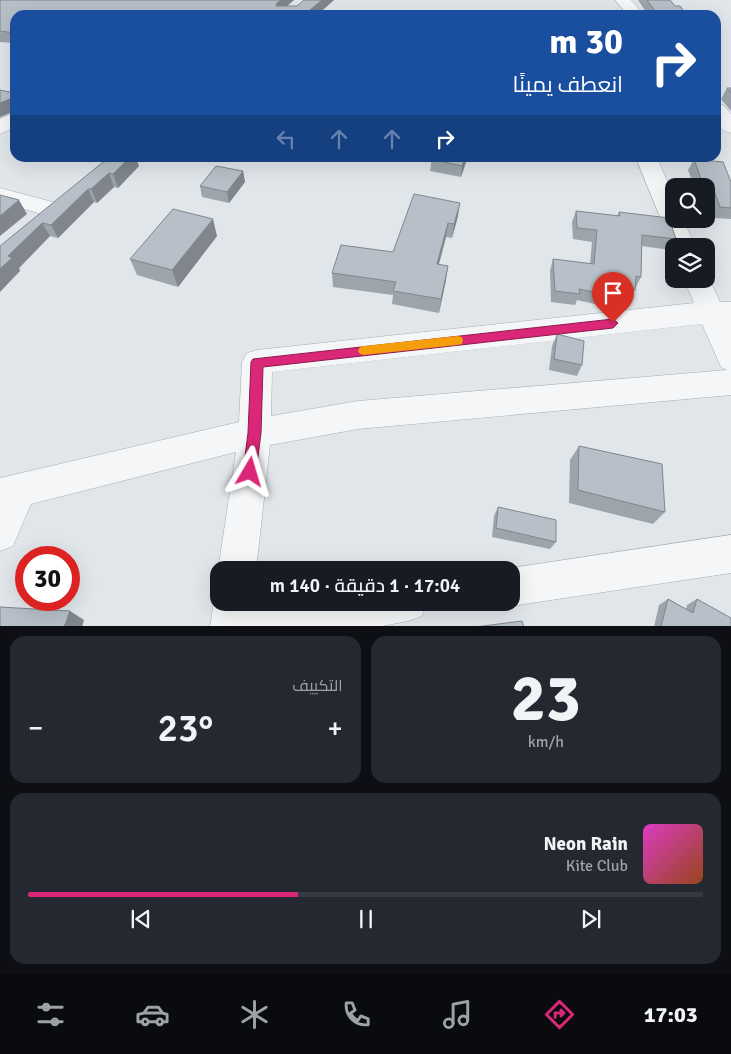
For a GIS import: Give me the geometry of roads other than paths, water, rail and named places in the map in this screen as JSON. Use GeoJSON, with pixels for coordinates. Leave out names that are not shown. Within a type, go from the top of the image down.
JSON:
{"type":"FeatureCollection","features":[{"type":"Feature","properties":{"kind":"street"},"geometry":{"type":"LineString","coordinates":[[623,0],[632,10]]}},
{"type":"Feature","properties":{"kind":"street"},"geometry":{"type":"LineString","coordinates":[[721,115],[731,127]]}},
{"type":"Feature","properties":{"kind":"street"},"geometry":{"type":"LineString","coordinates":[[648,162],[680,238]]}},
{"type":"Feature","properties":{"kind":"street"},"geometry":{"type":"LineString","coordinates":[[0,195],[59,203],[30,227]]}},
{"type":"Feature","properties":{"kind":"street"},"geometry":{"type":"LineString","coordinates":[[704,288],[721,312],[731,360]]}},
{"type":"Feature","properties":{"kind":"street"},"geometry":{"type":"LineString","coordinates":[[238,561],[254,433],[257,362],[721,312]]}},
{"type":"Feature","properties":{"kind":"street"},"geometry":{"type":"LineString","coordinates":[[0,533],[9,493],[254,433],[358,415],[731,382]]}},
{"type":"Feature","properties":{"kind":"street"},"geometry":{"type":"LineString","coordinates":[[520,586],[731,554]]}},
{"type":"Feature","properties":{"kind":"street"},"geometry":{"type":"LineString","coordinates":[[230,626],[232,611]]}},
{"type":"Feature","properties":{"kind":"street"},"geometry":{"type":"LineString","coordinates":[[250,626],[349,611]]}}]}
